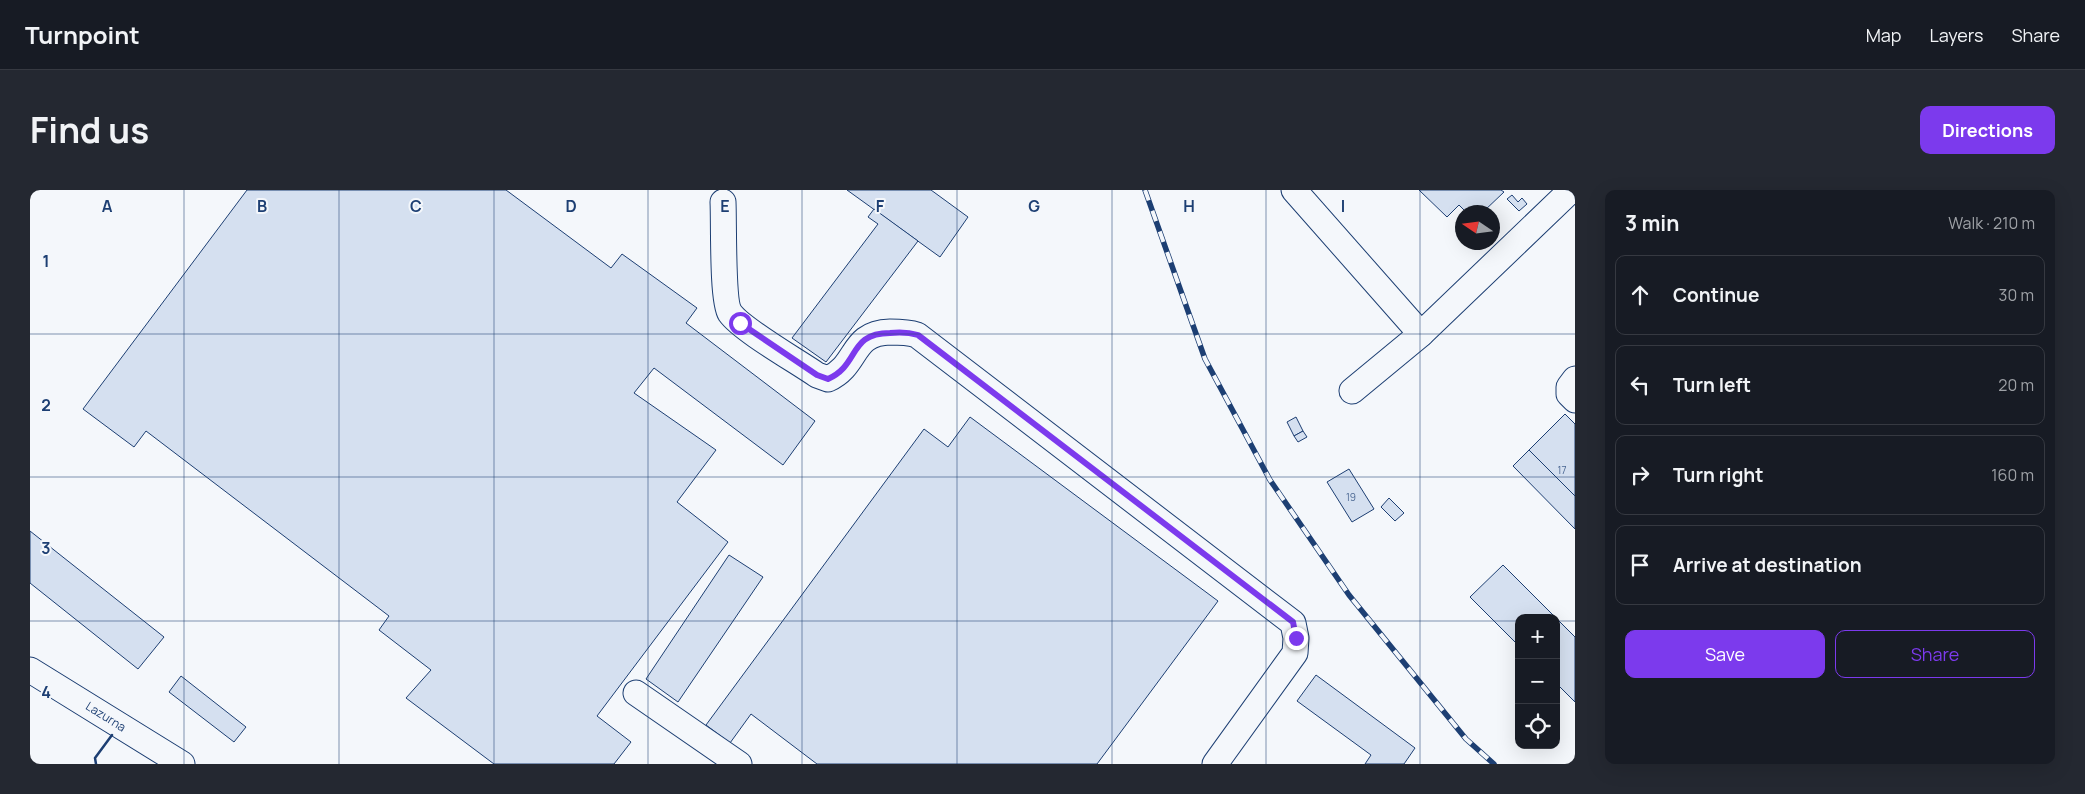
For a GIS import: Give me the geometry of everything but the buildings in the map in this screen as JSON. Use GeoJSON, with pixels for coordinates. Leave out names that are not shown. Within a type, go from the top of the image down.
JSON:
{"type":"FeatureCollection","features":[{"type":"Feature","properties":{"kind":"street"},"geometry":{"type":"LineString","coordinates":[[1294,190],[1421,334]]}},
{"type":"Feature","properties":{"kind":"street"},"geometry":{"type":"LineString","coordinates":[[721,194],[729,311],[740,323],[817,375],[828,379],[840,374],[861,343],[875,333],[909,332],[918,335],[1293,622],[1296,638],[1295,653],[1215,764]]}},
{"type":"Feature","properties":{"kind":"street"},"geometry":{"type":"LineString","coordinates":[[1352,391],[1421,334],[1567,196]]}},
{"type":"Feature","properties":{"kind":"street"},"geometry":{"type":"LineString","coordinates":[[1575,379],[1569,387],[1569,394],[1575,400]]}},
{"type":"Feature","properties":{"kind":"street","name":"Lazurna"},"geometry":{"type":"LineString","coordinates":[[30,670],[182,764]]}},
{"type":"Feature","properties":{"kind":"street"},"geometry":{"type":"LineString","coordinates":[[636,693],[739,764]]}},
{"type":"Feature","properties":{"kind":"railway"},"geometry":{"type":"LineString","coordinates":[[1145,190],[1205,359],[1270,480],[1349,595],[1466,739],[1494,764]]}},
{"type":"Feature","properties":{"kind":"wall"},"geometry":{"type":"LineString","coordinates":[[96,764],[95,758],[112,735]]}},
{"type":"Feature","properties":{"kind":"route"},"geometry":{"type":"LineString","coordinates":[[740,323],[817,375],[828,379],[840,374],[866,337],[875,333],[909,332],[918,335],[1293,622],[1296,638]]}}]}
